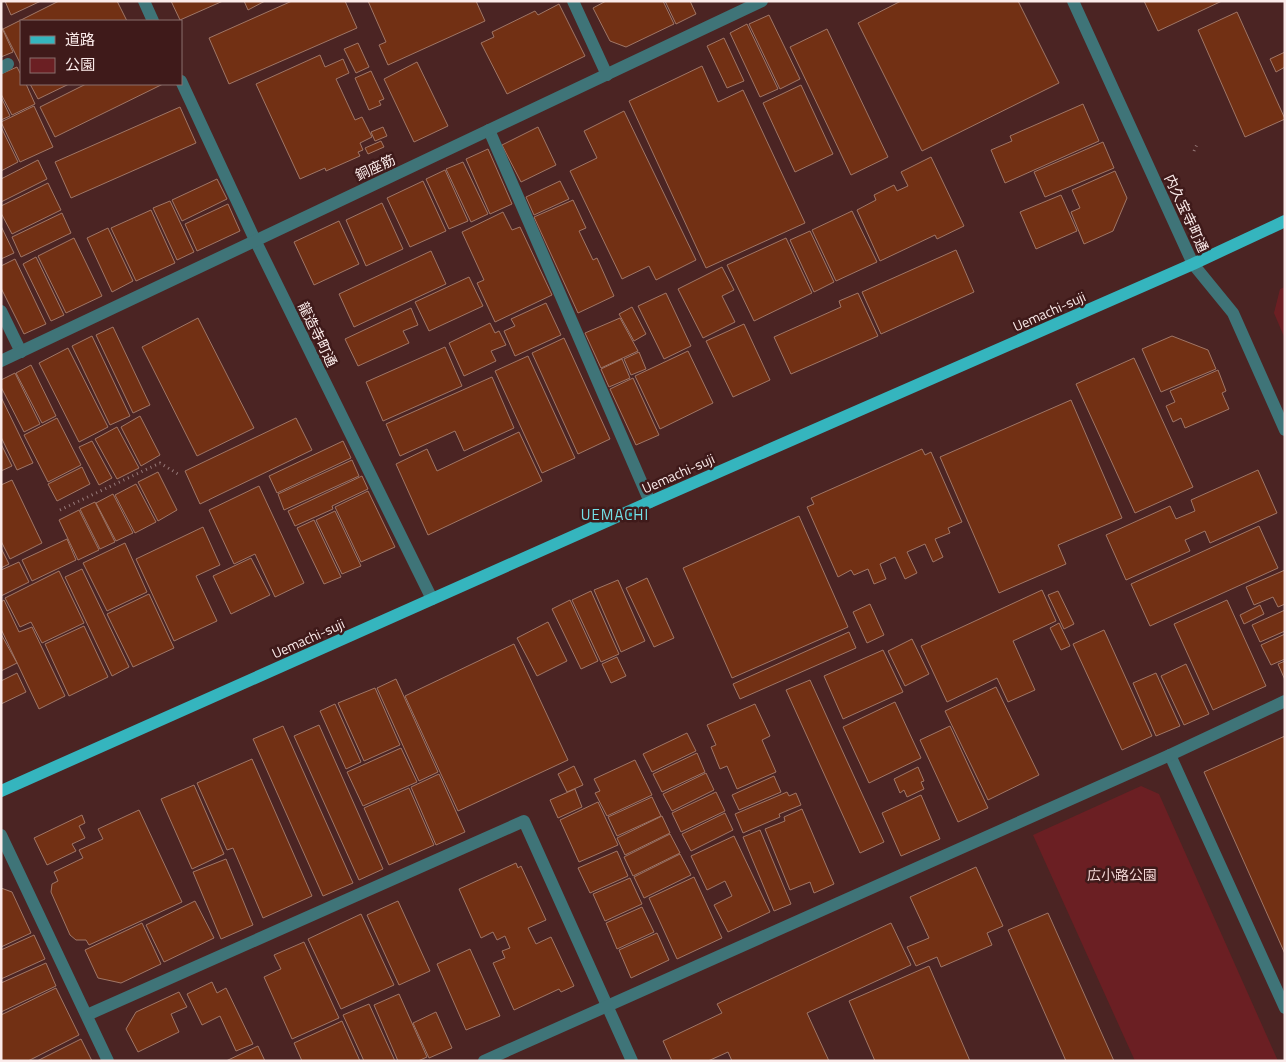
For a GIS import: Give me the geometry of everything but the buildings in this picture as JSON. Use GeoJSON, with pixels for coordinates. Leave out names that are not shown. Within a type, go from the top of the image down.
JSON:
{"type":"FeatureCollection","features":[{"type":"Feature","properties":{"kind":"main road","name":"Uemachi-suji"},"geometry":{"type":"LineString","coordinates":[[1,791],[650,502],[1193,264],[1285,221]]}},
{"type":"Feature","properties":{"kind":"street"},"geometry":{"type":"LineString","coordinates":[[144,1],[154,20]]}},
{"type":"Feature","properties":{"kind":"street"},"geometry":{"type":"LineString","coordinates":[[573,1],[607,75]]}},
{"type":"Feature","properties":{"kind":"street","name":"銅座筋"},"geometry":{"type":"LineString","coordinates":[[1,361],[762,1]]}},
{"type":"Feature","properties":{"kind":"street","name":"内久宝寺町通"},"geometry":{"type":"LineString","coordinates":[[1073,1],[1193,264],[1233,312],[1285,430]]}},
{"type":"Feature","properties":{"kind":"street","name":"龍造寺町通"},"geometry":{"type":"LineString","coordinates":[[182,83],[255,240],[432,599]]}},
{"type":"Feature","properties":{"kind":"street"},"geometry":{"type":"LineString","coordinates":[[488,130],[650,502]]}},
{"type":"Feature","properties":{"kind":"street"},"geometry":{"type":"LineString","coordinates":[[1,311],[21,352]]}},
{"type":"Feature","properties":{"kind":"street"},"geometry":{"type":"LineString","coordinates":[[484,1061],[1170,755],[1285,701]]}},
{"type":"Feature","properties":{"kind":"street"},"geometry":{"type":"LineString","coordinates":[[1170,755],[1285,1008]]}},
{"type":"Feature","properties":{"kind":"street"},"geometry":{"type":"LineString","coordinates":[[87,1015],[524,821],[632,1061]]}},
{"type":"Feature","properties":{"kind":"street"},"geometry":{"type":"LineString","coordinates":[[1,835],[108,1061]]}},
{"type":"Feature","properties":{"kind":"path"},"geometry":{"type":"LineString","coordinates":[[1194,151],[1198,142]]}},
{"type":"Feature","properties":{"kind":"path"},"geometry":{"type":"LineString","coordinates":[[60,510],[160,463],[178,474]]}},
{"type":"Feature","properties":{"kind":"green space"},"geometry":{"type":"Polygon","coordinates":[[[1285,287],[1285,339],[1274,313],[1280,289],[1285,287]]]}},
{"type":"Feature","properties":{"kind":"green space","name":"広小路公園"},"geometry":{"type":"Polygon","coordinates":[[[1141,786],[1159,794],[1278,1061],[1135,1061],[1033,835],[1141,786]]]}},
{"type":"Feature","properties":{"kind":"district","name":"UEMACHI"},"geometry":{"type":"Point","coordinates":[615,514]}}]}
